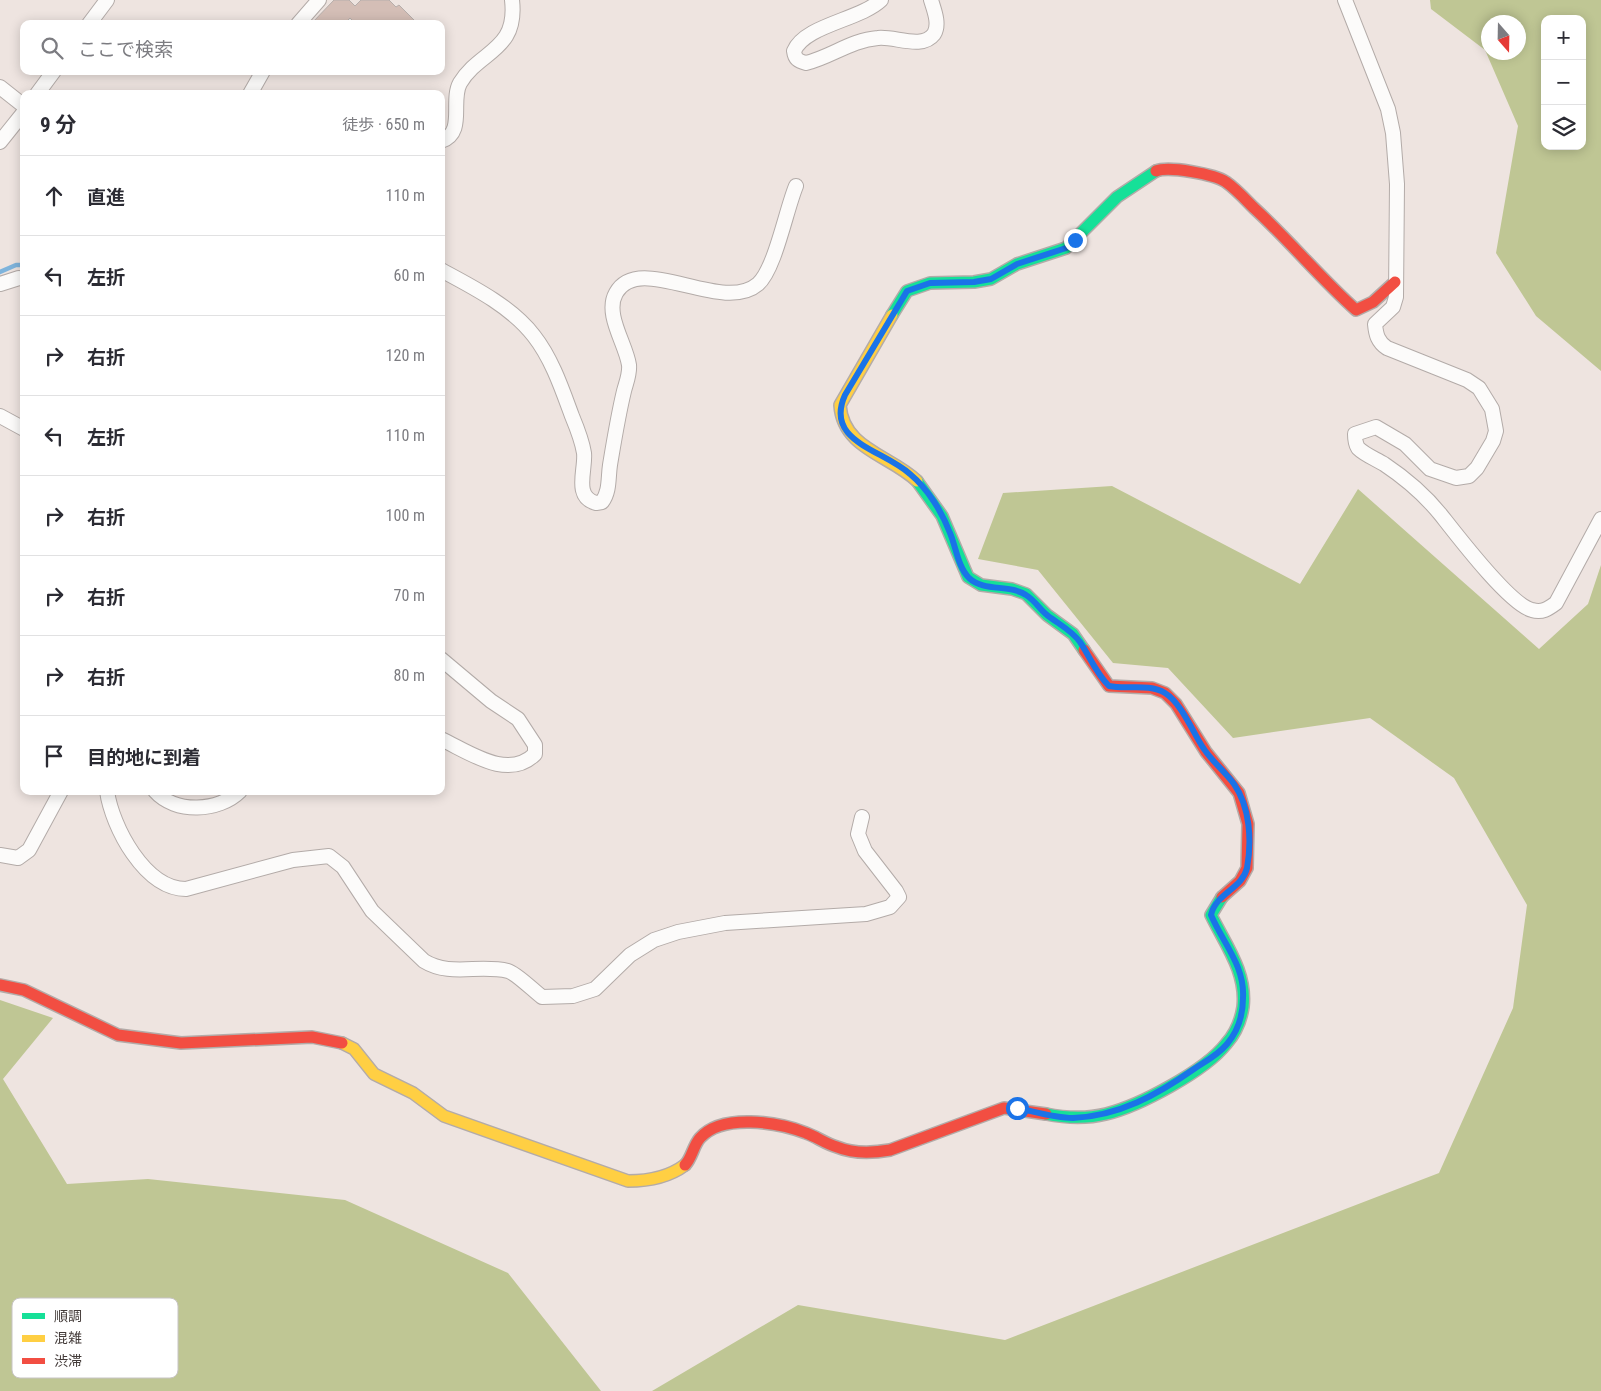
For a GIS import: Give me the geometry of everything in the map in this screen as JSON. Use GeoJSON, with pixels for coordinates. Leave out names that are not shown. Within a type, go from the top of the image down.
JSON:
{"type":"FeatureCollection","features":[{"type":"Feature","properties":{"kind":"street"},"geometry":{"type":"LineString","coordinates":[[92,20],[107,0]]}},
{"type":"Feature","properties":{"kind":"street"},"geometry":{"type":"LineString","coordinates":[[302,20],[320,0]]}},
{"type":"Feature","properties":{"kind":"street"},"geometry":{"type":"LineString","coordinates":[[445,138],[452,135],[455,127],[456,95],[459,85],[471,70],[491,54],[512,25],[512,0]]}},
{"type":"Feature","properties":{"kind":"street"},"geometry":{"type":"LineString","coordinates":[[881,0],[866,11],[801,40],[794,51],[795,57],[798,61],[806,63],[850,44],[878,38],[916,42],[925,40],[934,33],[936,24],[931,0]]}},
{"type":"Feature","properties":{"kind":"street"},"geometry":{"type":"LineString","coordinates":[[1345,0],[1388,109],[1393,133],[1397,184],[1396,297],[1393,307],[1375,324],[1376,334],[1381,344],[1399,354],[1467,380],[1479,388],[1492,409],[1496,431],[1493,441],[1477,468],[1470,476],[1462,478],[1456,478],[1430,469],[1405,444],[1376,427],[1354,434],[1355,441],[1359,448],[1399,474],[1430,501],[1467,548],[1518,602],[1529,610],[1539,612],[1548,609],[1556,603],[1601,519]]}},
{"type":"Feature","properties":{"kind":"street"},"geometry":{"type":"LineString","coordinates":[[41,90],[51,75]]}},
{"type":"Feature","properties":{"kind":"street"},"geometry":{"type":"LineString","coordinates":[[252,90],[261,75]]}},
{"type":"Feature","properties":{"kind":"street"},"geometry":{"type":"LineString","coordinates":[[0,88],[20,103]]}},
{"type":"Feature","properties":{"kind":"street"},"geometry":{"type":"LineString","coordinates":[[0,142],[20,117]]}},
{"type":"Feature","properties":{"kind":"street"},"geometry":{"type":"LineString","coordinates":[[0,985],[24,990],[58,1005],[103,1029],[118,1034],[181,1043],[312,1037],[340,1042],[354,1049],[374,1074],[412,1093],[444,1116],[628,1180],[646,1181],[677,1171],[687,1164],[700,1138],[722,1125],[735,1122],[779,1124],[838,1148],[870,1153],[890,1150],[1004,1108],[1017,1108],[1053,1116],[1089,1116],[1136,1104],[1154,1095],[1218,1053],[1228,1043],[1237,1028],[1242,1013],[1244,996],[1235,959],[1211,915],[1213,904],[1239,882],[1246,871],[1250,847],[1248,828],[1239,792],[1232,781],[1215,765],[1167,694],[1150,688],[1109,686],[1070,631],[1051,619],[1026,594],[1017,590],[979,584],[970,578],[962,568],[943,518],[923,486],[910,473],[859,442],[844,430],[839,418],[840,406],[880,334],[907,291],[930,283],[974,282],[991,279],[1017,264],[1066,248],[1117,197],[1161,169],[1194,172],[1225,181],[1290,241],[1328,286],[1356,310],[1373,302],[1395,282]]}},
{"type":"Feature","properties":{"kind":"street"},"geometry":{"type":"LineString","coordinates":[[445,272],[482,291],[534,335],[547,356],[572,416],[584,455],[582,488],[586,496],[596,503],[602,502],[608,490],[612,450],[629,367],[614,316],[613,304],[615,294],[629,281],[639,279],[661,280],[728,294],[749,290],[758,284],[770,267],[788,204],[796,186]]}},
{"type":"Feature","properties":{"kind":"street"},"geometry":{"type":"LineString","coordinates":[[0,284],[20,278]]}},
{"type":"Feature","properties":{"kind":"street"},"geometry":{"type":"LineString","coordinates":[[0,416],[20,427]]}},
{"type":"Feature","properties":{"kind":"street"},"geometry":{"type":"LineString","coordinates":[[445,662],[491,701],[518,719],[536,745],[535,754],[529,760],[516,766],[490,763],[445,741]]}},
{"type":"Feature","properties":{"kind":"street"},"geometry":{"type":"LineString","coordinates":[[0,855],[18,858],[29,850],[59,795]]}},
{"type":"Feature","properties":{"kind":"street"},"geometry":{"type":"LineString","coordinates":[[107,795],[119,830],[141,864],[174,889],[186,889],[293,860],[329,856],[343,867],[372,911],[424,961],[433,966],[449,970],[509,971],[542,997],[573,996],[595,989],[630,955],[654,940],[678,932],[724,924],[866,914],[890,907],[899,897],[865,852],[858,834],[862,817]]}},
{"type":"Feature","properties":{"kind":"street"},"geometry":{"type":"LineString","coordinates":[[160,795],[168,802],[196,808],[224,802],[234,795]]}},
{"type":"Feature","properties":{"kind":"green space"},"geometry":{"type":"Polygon","coordinates":[[[1430,0],[1601,0],[1601,371],[1536,316],[1496,253],[1518,126],[1489,60],[1526,60],[1526,15],[1481,15],[1481,47],[1431,9],[1430,0]]]}},
{"type":"Feature","properties":{"kind":"green space"},"geometry":{"type":"Polygon","coordinates":[[[1112,486],[1300,584],[1358,489],[1539,649],[1588,604],[1601,565],[1601,1391],[652,1391],[798,1305],[1005,1340],[1439,1173],[1513,1008],[1527,905],[1454,778],[1370,718],[1233,738],[1168,668],[1113,663],[1038,570],[978,559],[1003,493],[1112,486]]]}},
{"type":"Feature","properties":{"kind":"green space"},"geometry":{"type":"Polygon","coordinates":[[[0,1000],[53,1018],[3,1079],[67,1184],[148,1179],[345,1200],[508,1273],[601,1391],[0,1391],[0,1000]]]}},
{"type":"Feature","properties":{"kind":"building"},"geometry":{"type":"Polygon","coordinates":[[[334,0],[349,0],[355,6],[361,0],[389,0],[396,7],[399,5],[414,20],[352,20],[350,18],[348,20],[315,20],[334,0]]]}},
{"type":"Feature","properties":{"kind":"waterway"},"geometry":{"type":"LineString","coordinates":[[0,272],[20,265]]}},
{"type":"Feature","properties":{"kind":"traffic: fast"},"geometry":{"type":"LineString","coordinates":[[892,315],[907,291],[930,283],[974,282],[991,279],[1017,264],[1066,248],[1117,197],[1156,171]]}},
{"type":"Feature","properties":{"kind":"traffic: fast"},"geometry":{"type":"LineString","coordinates":[[917,481],[942,516],[968,577],[981,585],[1012,589],[1026,594],[1047,615],[1073,634],[1084,650]]}},
{"type":"Feature","properties":{"kind":"traffic: fast"},"geometry":{"type":"LineString","coordinates":[[1046,1114],[1068,1117],[1091,1117],[1120,1110],[1188,1076],[1216,1054],[1229,1040],[1241,1017],[1243,994],[1242,982],[1234,959],[1211,915],[1222,897]]}},
{"type":"Feature","properties":{"kind":"traffic: slow"},"geometry":{"type":"LineString","coordinates":[[892,315],[840,405],[843,420],[859,442],[917,481]]}},
{"type":"Feature","properties":{"kind":"traffic: slow"},"geometry":{"type":"LineString","coordinates":[[342,1043],[354,1049],[374,1074],[413,1093],[444,1116],[628,1181],[658,1178],[672,1173],[685,1165]]}},
{"type":"Feature","properties":{"kind":"traffic: jam"},"geometry":{"type":"LineString","coordinates":[[1156,171],[1171,169],[1191,172],[1212,176],[1226,182],[1356,310],[1373,302],[1395,282]]}},
{"type":"Feature","properties":{"kind":"traffic: jam"},"geometry":{"type":"LineString","coordinates":[[1084,650],[1109,686],[1152,688],[1165,693],[1176,704],[1206,752],[1239,793],[1248,824],[1247,868],[1240,881],[1222,897]]}},
{"type":"Feature","properties":{"kind":"traffic: jam"},"geometry":{"type":"LineString","coordinates":[[0,985],[24,990],[118,1035],[181,1043],[312,1037],[342,1043]]}},
{"type":"Feature","properties":{"kind":"traffic: jam"},"geometry":{"type":"LineString","coordinates":[[685,1165],[700,1138],[710,1130],[722,1125],[736,1123],[751,1122],[781,1126],[806,1133],[843,1149],[870,1152],[890,1150],[1004,1108],[1046,1114]]}},
{"type":"Feature","properties":{"kind":"route"},"geometry":{"type":"LineString","coordinates":[[1017,1108],[1072,1118],[1114,1111],[1136,1104],[1172,1086],[1218,1053],[1228,1043],[1237,1028],[1242,1013],[1244,996],[1235,959],[1216,928],[1211,915],[1213,904],[1239,882],[1246,871],[1250,847],[1245,807],[1232,781],[1215,765],[1177,706],[1167,694],[1150,688],[1118,688],[1109,686],[1103,680],[1079,641],[1070,631],[1060,622],[1051,619],[1026,594],[1017,590],[979,584],[970,578],[962,568],[950,532],[943,518],[923,486],[910,473],[859,442],[844,430],[839,418],[840,406],[845,395],[907,291],[930,283],[974,282],[991,279],[1017,264],[1066,248],[1075,240]]}}]}
